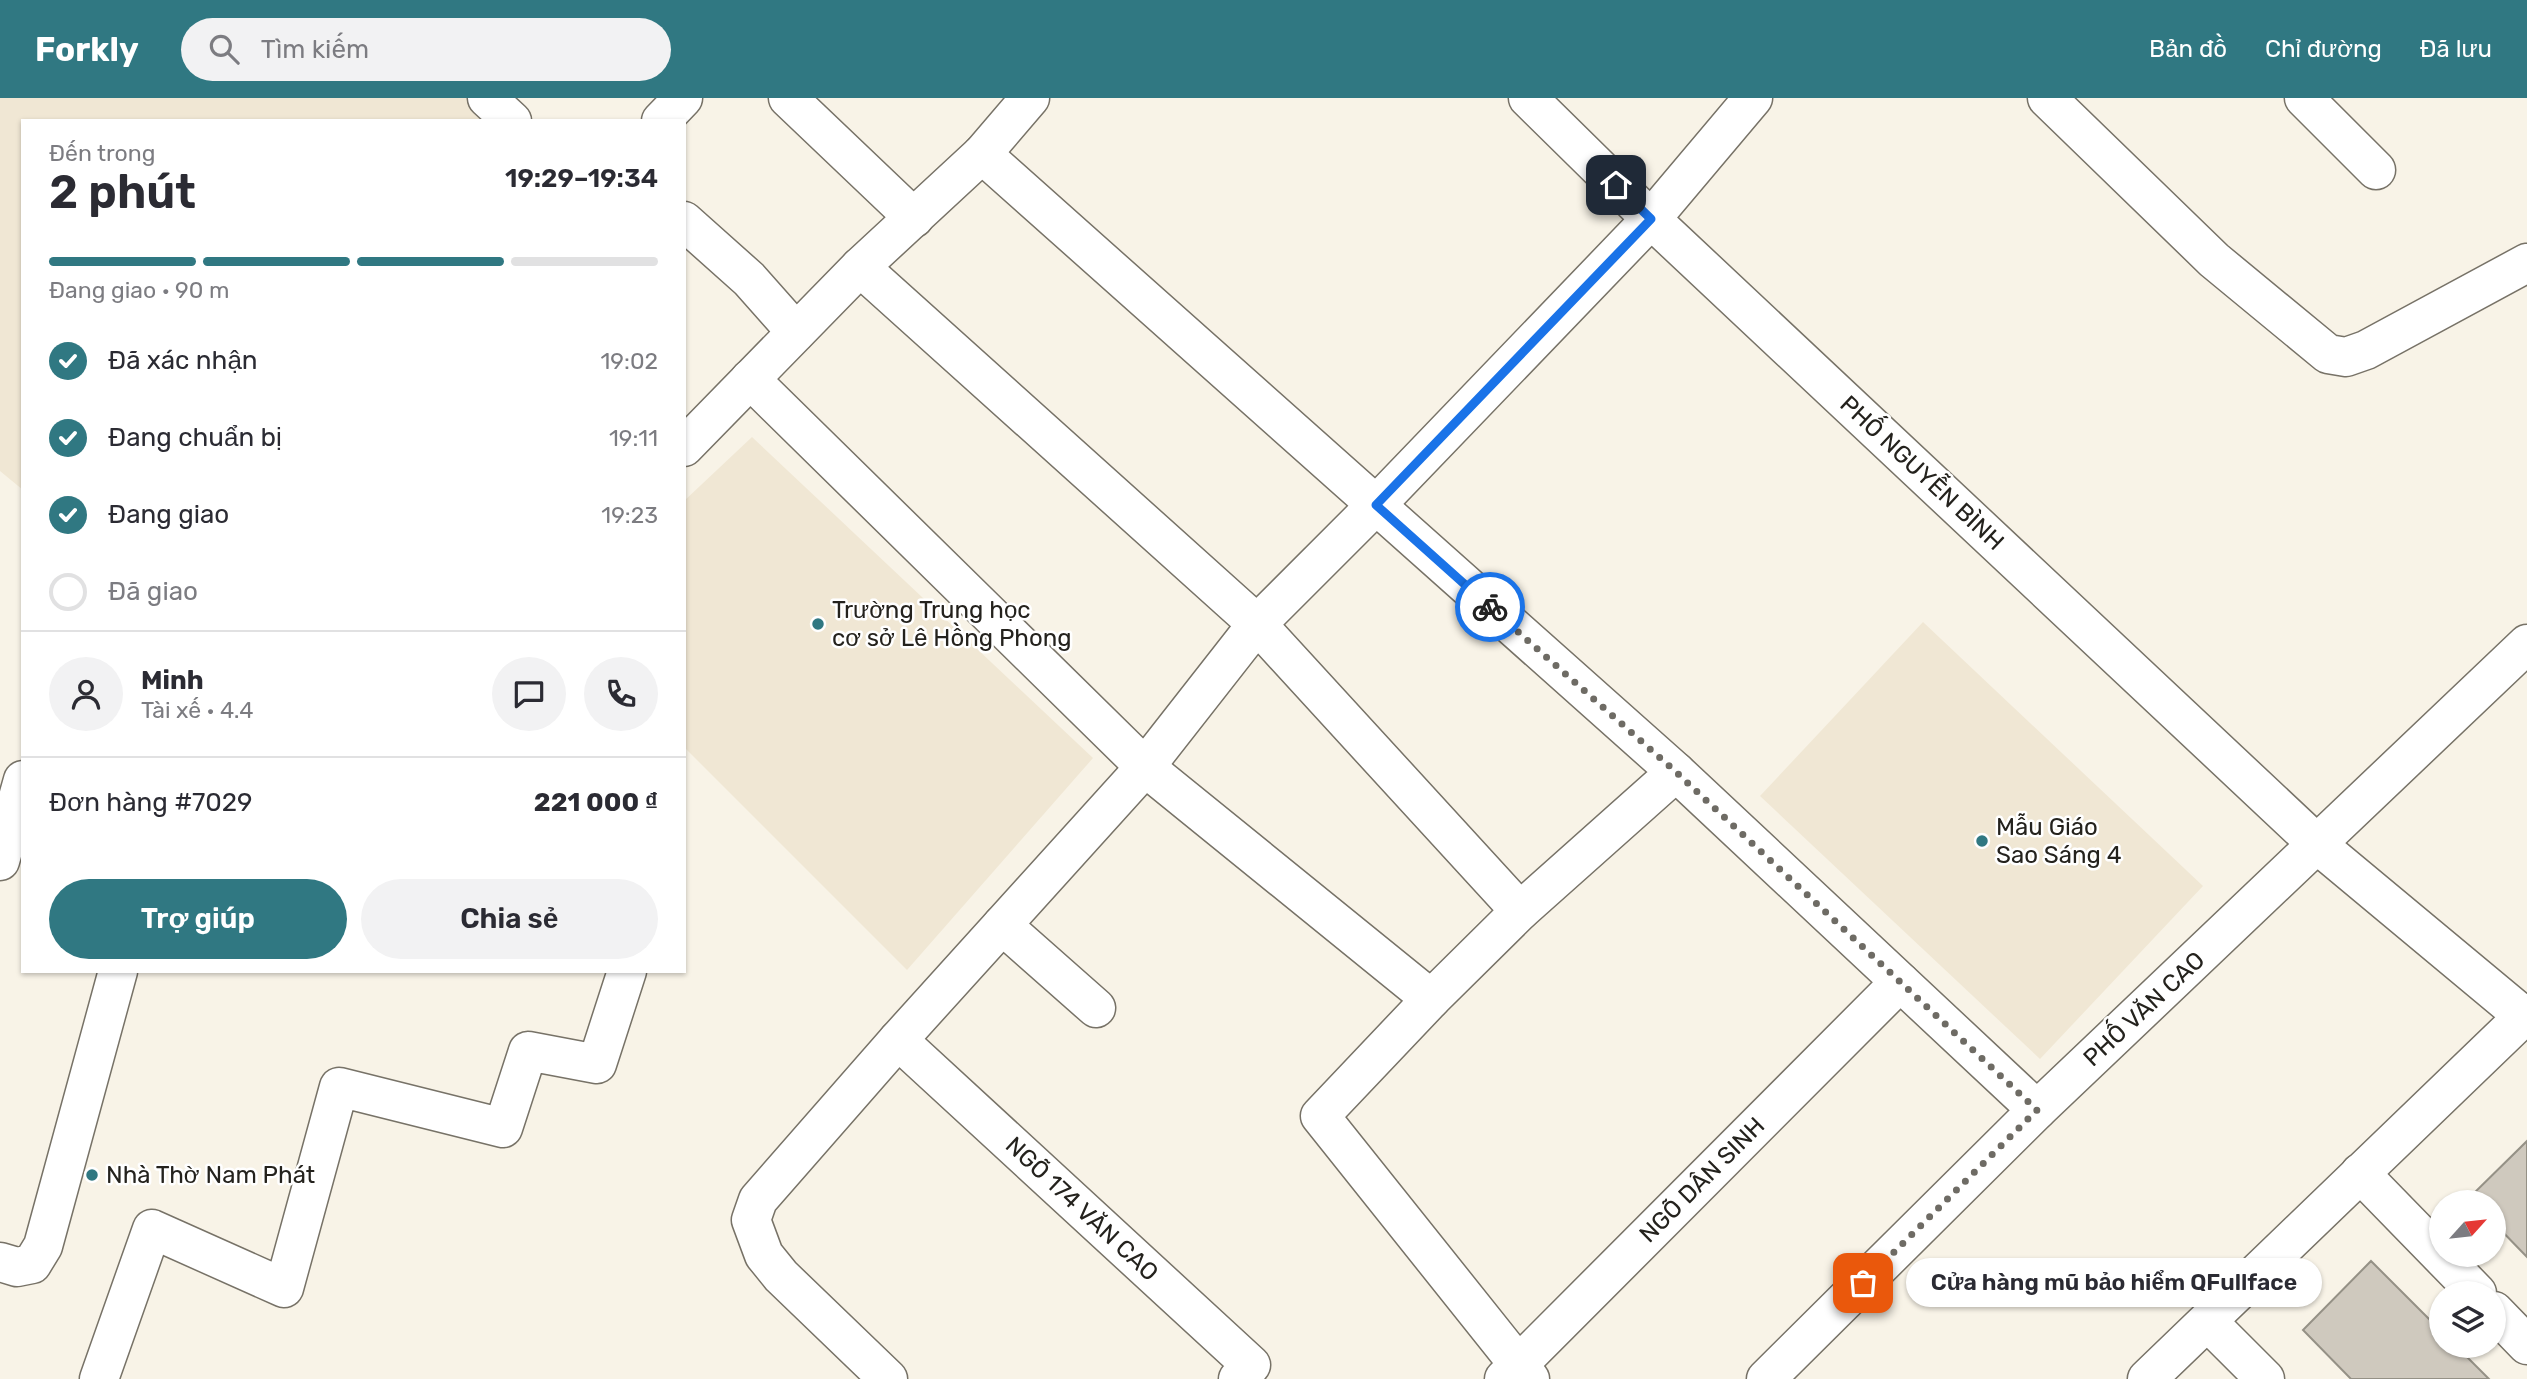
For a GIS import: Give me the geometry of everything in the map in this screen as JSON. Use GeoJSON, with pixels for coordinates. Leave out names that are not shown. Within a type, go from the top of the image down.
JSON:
{"type":"FeatureCollection","features":[{"type":"Feature","properties":{"kind":"street"},"geometry":{"type":"LineString","coordinates":[[487,98],[510,119]]}},
{"type":"Feature","properties":{"kind":"street"},"geometry":{"type":"LineString","coordinates":[[663,119],[683,98]]}},
{"type":"Feature","properties":{"kind":"street"},"geometry":{"type":"LineString","coordinates":[[788,98],[914,218]]}},
{"type":"Feature","properties":{"kind":"street"},"geometry":{"type":"LineString","coordinates":[[686,442],[860,267],[982,154],[1030,98]]}},
{"type":"Feature","properties":{"kind":"street","name":"PHỐ NGUYỄN BÌNH"},"geometry":{"type":"LineString","coordinates":[[1528,98],[1651,219],[2318,845],[2526,1016]]}},
{"type":"Feature","properties":{"kind":"street"},"geometry":{"type":"LineString","coordinates":[[888,1379],[781,1276],[764,1255],[751,1220],[758,1200],[898,1040],[1145,768],[1257,624],[1376,505],[1651,219],[1752,98]]}},
{"type":"Feature","properties":{"kind":"street"},"geometry":{"type":"LineString","coordinates":[[2047,98],[2214,260],[2328,354],[2346,357],[2366,350],[2527,263]]}},
{"type":"Feature","properties":{"kind":"street"},"geometry":{"type":"LineString","coordinates":[[2304,98],[2376,170]]}},
{"type":"Feature","properties":{"kind":"street"},"geometry":{"type":"LineString","coordinates":[[982,154],[1676,772],[2037,1110]]}},
{"type":"Feature","properties":{"kind":"street"},"geometry":{"type":"LineString","coordinates":[[686,223],[749,279],[796,332]]}},
{"type":"Feature","properties":{"kind":"street"},"geometry":{"type":"LineString","coordinates":[[860,267],[1257,624],[1520,911]]}},
{"type":"Feature","properties":{"kind":"street"},"geometry":{"type":"LineString","coordinates":[[750,379],[1145,768],[1431,999]]}},
{"type":"Feature","properties":{"kind":"street","name":"PHỐ VĂN CAO"},"geometry":{"type":"LineString","coordinates":[[1766,1379],[2037,1110],[2527,644]]}},
{"type":"Feature","properties":{"kind":"street"},"geometry":{"type":"LineString","coordinates":[[1517,1374],[1320,1116],[1431,999],[1520,911],[1676,772]]}},
{"type":"Feature","properties":{"kind":"street"},"geometry":{"type":"LineString","coordinates":[[0,861],[21,787]]}},
{"type":"Feature","properties":{"kind":"street"},"geometry":{"type":"LineString","coordinates":[[1002,925],[1096,1008]]}},
{"type":"Feature","properties":{"kind":"street"},"geometry":{"type":"LineString","coordinates":[[0,1262],[17,1267],[32,1264],[43,1246],[117,973]]}},
{"type":"Feature","properties":{"kind":"street"},"geometry":{"type":"LineString","coordinates":[[99,1379],[152,1229],[284,1289],[339,1087],[503,1128],[528,1051],[597,1065],[626,973]]}},
{"type":"Feature","properties":{"kind":"street","name":"NGÕ DÂN SINH"},"geometry":{"type":"LineString","coordinates":[[1517,1374],[1900,982]]}},
{"type":"Feature","properties":{"kind":"street"},"geometry":{"type":"LineString","coordinates":[[2147,1379],[2526,1016]]}},
{"type":"Feature","properties":{"kind":"street","name":"NGÕ 174 VĂN CAO"},"geometry":{"type":"LineString","coordinates":[[898,1040],[1251,1365],[1238,1379]]}},
{"type":"Feature","properties":{"kind":"street"},"geometry":{"type":"LineString","coordinates":[[2360,1173],[2465,1281]]}},
{"type":"Feature","properties":{"kind":"street"},"geometry":{"type":"LineString","coordinates":[[2208,1322],[2265,1379]]}},
{"type":"Feature","properties":{"kind":"street"},"geometry":{"type":"LineString","coordinates":[[2506,1323],[2527,1345]]}},
{"type":"Feature","properties":{"kind":"shaded area"},"geometry":{"type":"Polygon","coordinates":[[[0,98],[480,98],[501,119],[21,119],[21,488],[0,471],[0,98]]]}},
{"type":"Feature","properties":{"kind":"shaded area","name":"Trường Trung học cơ sở Lê Hồng Phong"},"geometry":{"type":"Polygon","coordinates":[[[752,437],[1093,758],[907,970],[686,749],[686,499],[752,437]]]}},
{"type":"Feature","properties":{"kind":"shaded area","name":"Mẫu Giáo Sao Sáng 4"},"geometry":{"type":"Polygon","coordinates":[[[1923,622],[2203,886],[2040,1059],[1760,796],[1923,622]]]}},
{"type":"Feature","properties":{"kind":"building"},"geometry":{"type":"Polygon","coordinates":[[[2527,1141],[2527,1257],[2506,1235],[2506,1190],[2477,1190],[2527,1141]]]}},
{"type":"Feature","properties":{"kind":"building"},"geometry":{"type":"Polygon","coordinates":[[[2371,1261],[2429,1319],[2429,1358],[2468,1358],[2489,1379],[2351,1379],[2303,1330],[2371,1261]]]}},
{"type":"Feature","properties":{"kind":"way so far"},"geometry":{"type":"LineString","coordinates":[[1490,607],[1676,772],[2037,1110],[1863,1283]]}},
{"type":"Feature","properties":{"kind":"place","name":"Trường Trung học cơ sở Lê Hồng Phong"},"geometry":{"type":"Point","coordinates":[818,624]}},
{"type":"Feature","properties":{"kind":"place","name":"Mẫu Giáo Sao Sáng 4"},"geometry":{"type":"Point","coordinates":[1982,841]}},
{"type":"Feature","properties":{"kind":"place","name":"Nhà Thờ Nam Phát"},"geometry":{"type":"Point","coordinates":[92,1175]}},
{"type":"Feature","properties":{"kind":"place","name":"Cửa hàng mũ bảo hiểm QFullface"},"geometry":{"type":"Point","coordinates":[1863,1283]}},
{"type":"Feature","properties":{"kind":"route"},"geometry":{"type":"LineString","coordinates":[[1490,607],[1376,505],[1651,219],[1616,185]]}}]}
